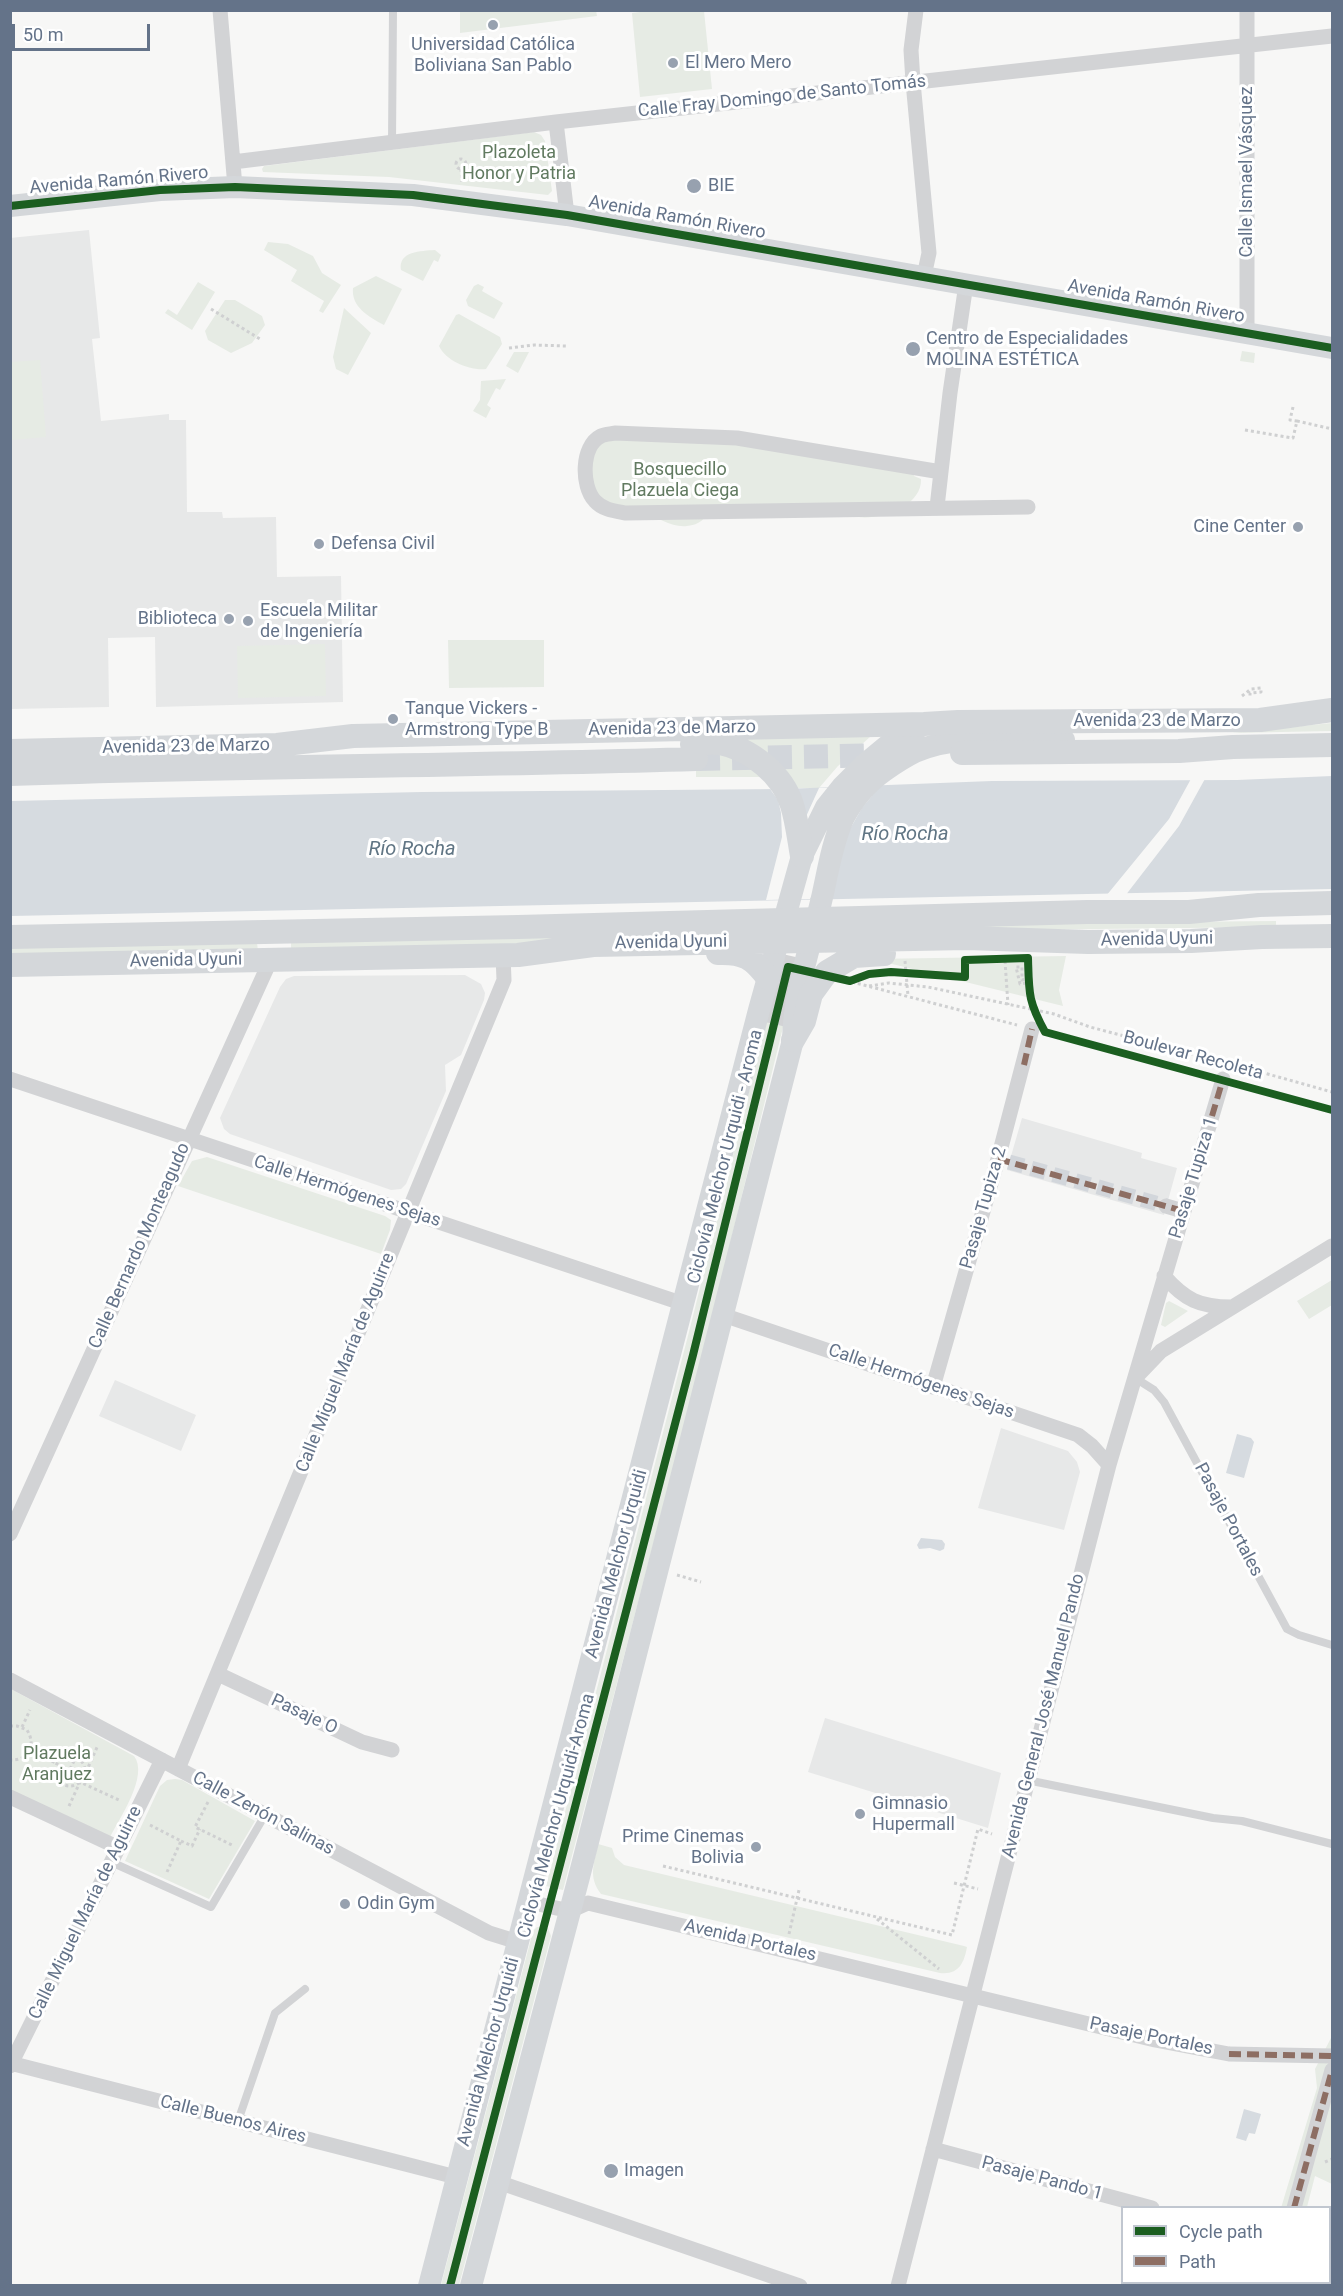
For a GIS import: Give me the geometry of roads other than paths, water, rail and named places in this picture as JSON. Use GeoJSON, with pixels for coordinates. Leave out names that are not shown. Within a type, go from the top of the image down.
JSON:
{"type":"FeatureCollection","features":[{"type":"Feature","properties":{"kind":"main road","name":"Avenida Ramón Rivero"},"geometry":{"type":"LineString","coordinates":[[10,206],[160,190],[235,187],[413,195],[567,215],[1332,348]]}},
{"type":"Feature","properties":{"kind":"main road","name":"Avenida 23 de Marzo"},"geometry":{"type":"LineString","coordinates":[[10,751],[277,745],[353,736],[958,722],[1260,720],[1332,710]]}},
{"type":"Feature","properties":{"kind":"main road","name":"Avenida Melchor Urquidi"},"geometry":{"type":"LineString","coordinates":[[429,2286],[768,978],[802,856],[826,807],[842,787],[887,746],[924,724]]}},
{"type":"Feature","properties":{"kind":"main road"},"geometry":{"type":"LineString","coordinates":[[471,2286],[723,1315],[789,1030],[794,1019],[809,946],[838,832],[851,805],[866,786],[893,765],[915,752],[935,745],[965,741],[1178,740],[1233,747]]}},
{"type":"Feature","properties":{"kind":"main road"},"geometry":{"type":"LineString","coordinates":[[284,768],[343,752],[719,743],[748,754],[766,766],[778,779],[792,804],[802,856]]}},
{"type":"Feature","properties":{"kind":"main road","name":"Avenida 23 de Marzo"},"geometry":{"type":"LineString","coordinates":[[962,753],[1179,752],[1233,747],[1332,745]]}},
{"type":"Feature","properties":{"kind":"main road","name":"Avenida 23 de Marzo"},"geometry":{"type":"LineString","coordinates":[[10,774],[696,759]]}},
{"type":"Feature","properties":{"kind":"main road","name":"Avenida Uyuni"},"geometry":{"type":"LineString","coordinates":[[10,937],[1088,912],[1189,912],[1259,904],[1332,903]]}},
{"type":"Feature","properties":{"kind":"main road"},"geometry":{"type":"LineString","coordinates":[[1189,912],[1261,918],[1332,917]]}},
{"type":"Feature","properties":{"kind":"main road","name":"Avenida Uyuni"},"geometry":{"type":"LineString","coordinates":[[10,965],[511,955],[592,945],[967,938],[1029,949],[1262,937],[1332,936]]}},
{"type":"Feature","properties":{"kind":"main road"},"geometry":{"type":"LineString","coordinates":[[1191,941],[1262,949],[1332,948]]}},
{"type":"Feature","properties":{"kind":"main road"},"geometry":{"type":"LineString","coordinates":[[789,1030],[804,1021],[811,994],[830,976],[832,968],[854,956],[1003,952],[1029,949]]}},
{"type":"Feature","properties":{"kind":"main road"},"geometry":{"type":"LineString","coordinates":[[511,955],[571,957],[735,952],[750,959],[768,978]]}},
{"type":"Feature","properties":{"kind":"street"},"geometry":{"type":"LineString","coordinates":[[220,10],[235,187]]}},
{"type":"Feature","properties":{"kind":"street"},"geometry":{"type":"LineString","coordinates":[[916,10],[911,50],[929,253],[924,276]]}},
{"type":"Feature","properties":{"kind":"street","name":"Calle Ismael Vásquez"},"geometry":{"type":"LineString","coordinates":[[1246,334],[1247,10]]}},
{"type":"Feature","properties":{"kind":"street","name":"Calle Fray Domingo de Santo Tomás"},"geometry":{"type":"LineString","coordinates":[[233,162],[556,122],[1332,36]]}},
{"type":"Feature","properties":{"kind":"street"},"geometry":{"type":"LineString","coordinates":[[556,122],[567,215]]}},
{"type":"Feature","properties":{"kind":"street"},"geometry":{"type":"LineString","coordinates":[[937,507],[966,284]]}},
{"type":"Feature","properties":{"kind":"street"},"geometry":{"type":"LineString","coordinates":[[941,472],[737,438],[615,433],[599,436],[587,451],[585,470],[588,490],[595,501],[608,510],[626,513],[1028,507]]}},
{"type":"Feature","properties":{"kind":"street","name":"Calle Miguel María de Aguirre"},"geometry":{"type":"LineString","coordinates":[[178,1769],[504,980],[511,955]]}},
{"type":"Feature","properties":{"kind":"street","name":"Calle Bernardo Monteagudo"},"geometry":{"type":"LineString","coordinates":[[10,1534],[271,959]]}},
{"type":"Feature","properties":{"kind":"street","name":"Pasaje Tupiza 2"},"geometry":{"type":"LineString","coordinates":[[933,1387],[1004,1160],[1024,1065],[1039,1030]]}},
{"type":"Feature","properties":{"kind":"street","name":"Calle Hermógenes Sejas"},"geometry":{"type":"LineString","coordinates":[[10,1078],[684,1304]]}},
{"type":"Feature","properties":{"kind":"street","name":"Pasaje Tupiza 1"},"geometry":{"type":"LineString","coordinates":[[1135,1378],[1223,1079]]}},
{"type":"Feature","properties":{"kind":"street"},"geometry":{"type":"LineString","coordinates":[[1166,1206],[1184,1211]]}},
{"type":"Feature","properties":{"kind":"street","name":"Avenida General José Manuel Pando"},"geometry":{"type":"LineString","coordinates":[[898,2286],[1109,1465],[1135,1378],[1161,1351],[1332,1246]]}},
{"type":"Feature","properties":{"kind":"street"},"geometry":{"type":"LineString","coordinates":[[1164,1276],[1177,1291],[1193,1301],[1212,1307],[1231,1307]]}},
{"type":"Feature","properties":{"kind":"street","name":"Calle Hermógenes Sejas"},"geometry":{"type":"LineString","coordinates":[[723,1315],[1078,1435],[1092,1446],[1109,1465]]}},
{"type":"Feature","properties":{"kind":"street","name":"Pasaje O"},"geometry":{"type":"LineString","coordinates":[[218,1674],[362,1742],[392,1750]]}},
{"type":"Feature","properties":{"kind":"street","name":"Calle Zenón Salinas"},"geometry":{"type":"LineString","coordinates":[[10,1680],[489,1933],[518,1942]]}},
{"type":"Feature","properties":{"kind":"street","name":"Calle Miguel María de Aguirre"},"geometry":{"type":"LineString","coordinates":[[11,2064],[162,1760]]}},
{"type":"Feature","properties":{"kind":"street"},"geometry":{"type":"LineString","coordinates":[[10,1797],[119,1848]]}},
{"type":"Feature","properties":{"kind":"street","name":"Avenida Portales"},"geometry":{"type":"LineString","coordinates":[[529,1902],[570,1911],[588,1903],[973,1995]]}},
{"type":"Feature","properties":{"kind":"street","name":"Pasaje Portales"},"geometry":{"type":"LineString","coordinates":[[973,1995],[1155,2040],[1229,2054],[1332,2056]]}},
{"type":"Feature","properties":{"kind":"street","name":"Calle Buenos Aires"},"geometry":{"type":"LineString","coordinates":[[11,2064],[456,2177]]}},
{"type":"Feature","properties":{"kind":"street"},"geometry":{"type":"LineString","coordinates":[[1295,2206],[1332,2070]]}},
{"type":"Feature","properties":{"kind":"street","name":"Pasaje Pando 1"},"geometry":{"type":"LineString","coordinates":[[933,2149],[1145,2206]]}},
{"type":"Feature","properties":{"kind":"street"},"geometry":{"type":"LineString","coordinates":[[498,2182],[800,2286]]}},
{"type":"Feature","properties":{"kind":"lane"},"geometry":{"type":"LineString","coordinates":[[392,142],[393,10]]}},
{"type":"Feature","properties":{"kind":"lane","name":"Pasaje Portales"},"geometry":{"type":"LineString","coordinates":[[1135,1378],[1154,1390],[1164,1402],[1287,1629],[1332,1645]]}},
{"type":"Feature","properties":{"kind":"lane"},"geometry":{"type":"LineString","coordinates":[[1028,1780],[1213,1818],[1242,1821],[1332,1844]]}},
{"type":"Feature","properties":{"kind":"lane"},"geometry":{"type":"LineString","coordinates":[[111,1862],[211,1907],[265,1815]]}},
{"type":"Feature","properties":{"kind":"lane"},"geometry":{"type":"LineString","coordinates":[[238,2121],[275,2013],[305,1989]]}},
{"type":"Feature","properties":{"kind":"water","name":"Río Rocha"},"geometry":{"type":"Polygon","coordinates":[[[1332,776],[1332,889],[11,916],[10,801],[422,792],[784,789],[992,781],[1237,780],[1332,776]]]}},
{"type":"Feature","properties":{"kind":"water"},"geometry":{"type":"Polygon","coordinates":[[[1237,1434],[1251,1438],[1254,1442],[1244,1478],[1226,1473],[1237,1434]]]}},
{"type":"Feature","properties":{"kind":"water"},"geometry":{"type":"Polygon","coordinates":[[[921,1538],[942,1540],[945,1544],[944,1549],[940,1551],[930,1548],[919,1549],[917,1545],[921,1538]]]}},
{"type":"Feature","properties":{"kind":"water"},"geometry":{"type":"Polygon","coordinates":[[[1244,2109],[1261,2114],[1255,2134],[1249,2133],[1246,2141],[1236,2138],[1244,2109]]]}},
{"type":"Feature","properties":{"kind":"tunnel"},"geometry":{"type":"LineString","coordinates":[[696,759],[889,755]]}},
{"type":"Feature","properties":{"kind":"tunnel"},"geometry":{"type":"LineString","coordinates":[[1009,1162],[1166,1206]]}},
{"type":"Feature","properties":{"kind":"place","name":"Universidad Católica Boliviana San Pablo"},"geometry":{"type":"Point","coordinates":[493,25]}},
{"type":"Feature","properties":{"kind":"place","name":"El Mero Mero"},"geometry":{"type":"Point","coordinates":[673,63]}},
{"type":"Feature","properties":{"kind":"place","name":"BIE"},"geometry":{"type":"Point","coordinates":[694,186]}},
{"type":"Feature","properties":{"kind":"place","name":"Centro de Especialidades MOLINA ESTÉTICA"},"geometry":{"type":"Point","coordinates":[913,349]}},
{"type":"Feature","properties":{"kind":"place","name":"Cine Center"},"geometry":{"type":"Point","coordinates":[1298,527]}},
{"type":"Feature","properties":{"kind":"place","name":"Defensa Civil"},"geometry":{"type":"Point","coordinates":[319,544]}},
{"type":"Feature","properties":{"kind":"place","name":"Biblioteca"},"geometry":{"type":"Point","coordinates":[229,619]}},
{"type":"Feature","properties":{"kind":"place","name":"Escuela Militar de Ingeniería"},"geometry":{"type":"Point","coordinates":[248,621]}},
{"type":"Feature","properties":{"kind":"place","name":"Tanque Vickers - Armstrong Type B"},"geometry":{"type":"Point","coordinates":[393,719]}},
{"type":"Feature","properties":{"kind":"place","name":"Gimnasio Hupermall"},"geometry":{"type":"Point","coordinates":[860,1814]}},
{"type":"Feature","properties":{"kind":"place","name":"Prime Cinemas Bolivia"},"geometry":{"type":"Point","coordinates":[756,1847]}},
{"type":"Feature","properties":{"kind":"place","name":"Odin Gym"},"geometry":{"type":"Point","coordinates":[345,1904]}},
{"type":"Feature","properties":{"kind":"place","name":"Imagen"},"geometry":{"type":"Point","coordinates":[611,2171]}},
{"type":"Feature","properties":{"kind":"park label","name":"Plazoleta Honor y Patria"},"geometry":{"type":"Point","coordinates":[519,163]}},
{"type":"Feature","properties":{"kind":"park label","name":"Bosquecillo Plazuela Ciega"},"geometry":{"type":"Point","coordinates":[680,480]}},
{"type":"Feature","properties":{"kind":"park label","name":"Plazuela Aranjuez"},"geometry":{"type":"Point","coordinates":[57,1764]}}]}
